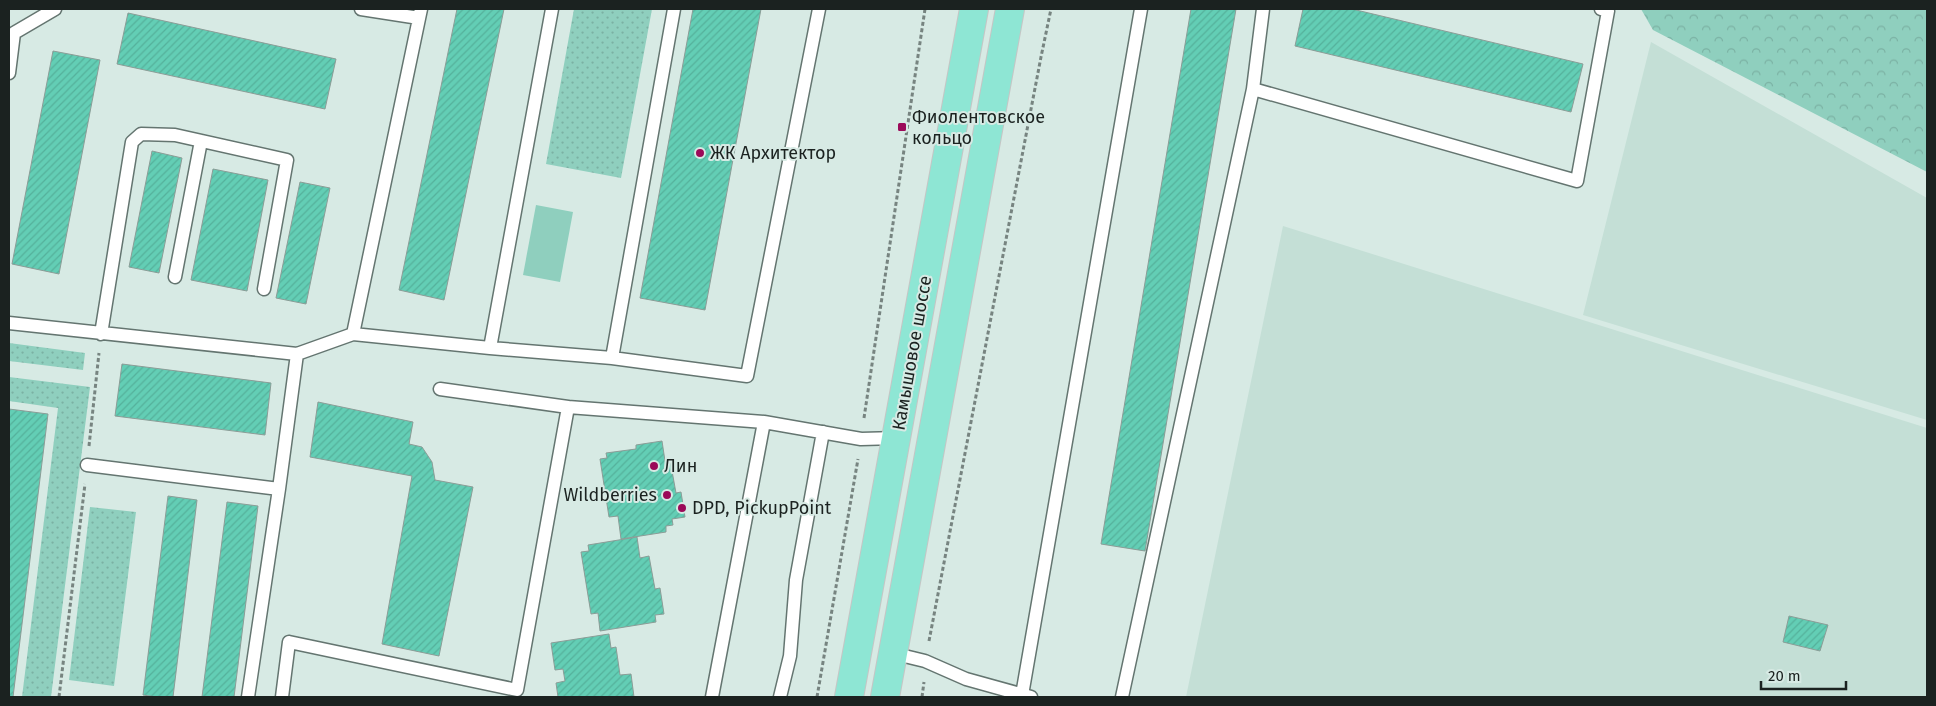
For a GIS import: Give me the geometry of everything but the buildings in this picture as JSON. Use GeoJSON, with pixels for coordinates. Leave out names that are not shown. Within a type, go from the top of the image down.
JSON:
{"type":"FeatureCollection","features":[{"type":"Feature","properties":{"kind":"main road","name":"Камышовое шоссе"},"geometry":{"type":"LineString","coordinates":[[849,697],[974,9]]}},
{"type":"Feature","properties":{"kind":"main road","name":"Камышовое шоссе"},"geometry":{"type":"LineString","coordinates":[[885,697],[1010,9]]}},
{"type":"Feature","properties":{"kind":"lane"},"geometry":{"type":"LineString","coordinates":[[9,73],[14,33],[55,9]]}},
{"type":"Feature","properties":{"kind":"lane"},"geometry":{"type":"LineString","coordinates":[[353,334],[420,14],[361,9]]}},
{"type":"Feature","properties":{"kind":"lane"},"geometry":{"type":"LineString","coordinates":[[490,348],[552,9]]}},
{"type":"Feature","properties":{"kind":"lane"},"geometry":{"type":"LineString","coordinates":[[612,358],[674,9]]}},
{"type":"Feature","properties":{"kind":"lane"},"geometry":{"type":"LineString","coordinates":[[9,324],[297,354],[353,334],[612,358],[747,376],[819,9]]}},
{"type":"Feature","properties":{"kind":"lane"},"geometry":{"type":"LineString","coordinates":[[892,653],[925,661],[966,679],[1026,696],[1140,9]]}},
{"type":"Feature","properties":{"kind":"lane"},"geometry":{"type":"LineString","coordinates":[[1122,697],[1253,89],[1263,9]]}},
{"type":"Feature","properties":{"kind":"lane"},"geometry":{"type":"LineString","coordinates":[[1253,89],[1577,181],[1608,11],[1601,9]]}},
{"type":"Feature","properties":{"kind":"lane"},"geometry":{"type":"LineString","coordinates":[[101,334],[132,142],[141,134],[175,136],[287,160],[264,289]]}},
{"type":"Feature","properties":{"kind":"lane"},"geometry":{"type":"LineString","coordinates":[[175,277],[202,142]]}},
{"type":"Feature","properties":{"kind":"lane"},"geometry":{"type":"LineString","coordinates":[[248,697],[297,354]]}},
{"type":"Feature","properties":{"kind":"lane"},"geometry":{"type":"LineString","coordinates":[[440,388],[568,407],[764,422],[861,438],[897,438]]}},
{"type":"Feature","properties":{"kind":"lane"},"geometry":{"type":"LineString","coordinates":[[282,697],[289,642],[517,690],[568,407]]}},
{"type":"Feature","properties":{"kind":"lane"},"geometry":{"type":"LineString","coordinates":[[712,697],[764,422]]}},
{"type":"Feature","properties":{"kind":"lane"},"geometry":{"type":"LineString","coordinates":[[780,697],[790,656],[796,580],[823,432]]}},
{"type":"Feature","properties":{"kind":"lane"},"geometry":{"type":"LineString","coordinates":[[87,465],[279,489]]}},
{"type":"Feature","properties":{"kind":"path"},"geometry":{"type":"LineString","coordinates":[[817,697],[861,438],[925,9]]}},
{"type":"Feature","properties":{"kind":"path"},"geometry":{"type":"LineString","coordinates":[[925,661],[1039,66],[1052,9]]}},
{"type":"Feature","properties":{"kind":"path"},"geometry":{"type":"LineString","coordinates":[[59,697],[101,334]]}},
{"type":"Feature","properties":{"kind":"shaded area"},"geometry":{"type":"Polygon","coordinates":[[[1651,42],[1927,198],[1927,420],[1583,315],[1651,42]]]}},
{"type":"Feature","properties":{"kind":"shaded area"},"geometry":{"type":"Polygon","coordinates":[[[1283,226],[1927,428],[1927,697],[1186,697],[1283,226]]]}},
{"type":"Feature","properties":{"kind":"green space"},"geometry":{"type":"Polygon","coordinates":[[[574,9],[652,9],[621,178],[546,164],[574,9]]]}},
{"type":"Feature","properties":{"kind":"green space"},"geometry":{"type":"Polygon","coordinates":[[[1641,9],[1927,9],[1927,172],[1653,30],[1641,9]]]}},
{"type":"Feature","properties":{"kind":"green space"},"geometry":{"type":"Polygon","coordinates":[[[536,205],[573,212],[560,282],[523,275],[536,205]]]}},
{"type":"Feature","properties":{"kind":"green space"},"geometry":{"type":"Polygon","coordinates":[[[9,343],[85,353],[83,370],[9,361],[9,343]]]}},
{"type":"Feature","properties":{"kind":"green space"},"geometry":{"type":"Polygon","coordinates":[[[9,377],[90,387],[51,697],[22,697],[58,408],[9,401],[9,377]]]}},
{"type":"Feature","properties":{"kind":"green space"},"geometry":{"type":"Polygon","coordinates":[[[90,507],[136,512],[114,686],[69,680],[90,507]]]}},
{"type":"Feature","properties":{"kind":"place","name":"Фиолентовское кольцо"},"geometry":{"type":"Point","coordinates":[902,127]}},
{"type":"Feature","properties":{"kind":"place","name":"ЖК Архитектор"},"geometry":{"type":"Point","coordinates":[700,153]}},
{"type":"Feature","properties":{"kind":"place","name":"Лин"},"geometry":{"type":"Point","coordinates":[654,466]}},
{"type":"Feature","properties":{"kind":"place","name":"Wildberries"},"geometry":{"type":"Point","coordinates":[667,495]}},
{"type":"Feature","properties":{"kind":"place","name":"DPD, PickupPoint"},"geometry":{"type":"Point","coordinates":[682,508]}}]}
